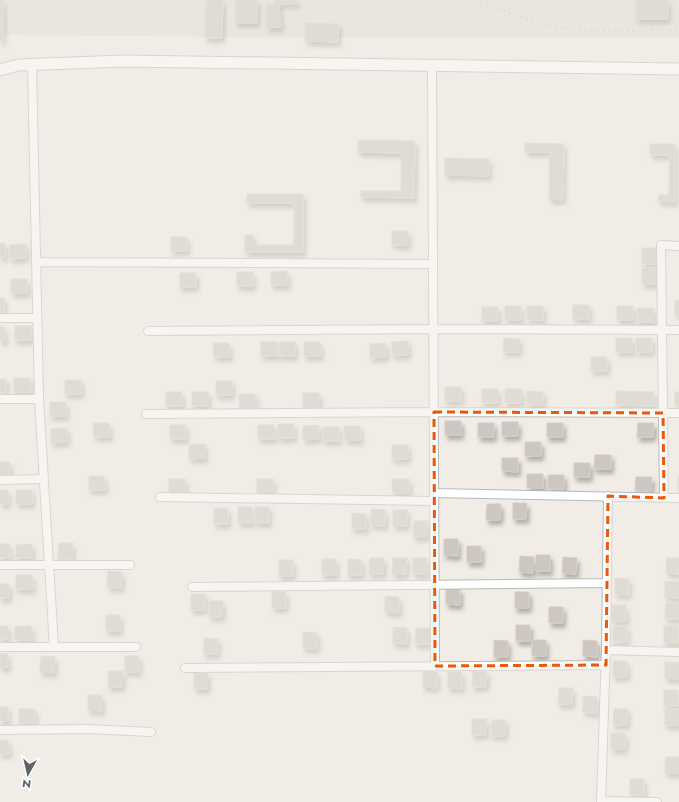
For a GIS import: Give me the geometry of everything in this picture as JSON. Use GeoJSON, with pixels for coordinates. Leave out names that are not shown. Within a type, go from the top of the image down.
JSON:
{"type":"FeatureCollection","features":[{"type":"Feature","properties":{"kind":"main road"},"geometry":{"type":"LineString","coordinates":[[0,70],[18,65],[124,61],[679,69]]}},
{"type":"Feature","properties":{"kind":"street"},"geometry":{"type":"LineString","coordinates":[[32,65],[39,399],[54,647]]}},
{"type":"Feature","properties":{"kind":"street"},"geometry":{"type":"LineString","coordinates":[[432,65],[435,666]]}},
{"type":"Feature","properties":{"kind":"street"},"geometry":{"type":"LineString","coordinates":[[664,498],[661,246],[679,246]]}},
{"type":"Feature","properties":{"kind":"street"},"geometry":{"type":"LineString","coordinates":[[36,262],[433,264]]}},
{"type":"Feature","properties":{"kind":"street"},"geometry":{"type":"LineString","coordinates":[[0,318],[37,318]]}},
{"type":"Feature","properties":{"kind":"street"},"geometry":{"type":"LineString","coordinates":[[148,331],[433,329],[679,330]]}},
{"type":"Feature","properties":{"kind":"street"},"geometry":{"type":"LineString","coordinates":[[0,399],[39,399]]}},
{"type":"Feature","properties":{"kind":"street"},"geometry":{"type":"LineString","coordinates":[[146,414],[434,412],[679,413]]}},
{"type":"Feature","properties":{"kind":"street"},"geometry":{"type":"LineString","coordinates":[[0,480],[44,479]]}},
{"type":"Feature","properties":{"kind":"street"},"geometry":{"type":"LineString","coordinates":[[608,496],[606,665],[601,801],[657,802]]}},
{"type":"Feature","properties":{"kind":"street"},"geometry":{"type":"LineString","coordinates":[[160,497],[608,496],[679,498]]}},
{"type":"Feature","properties":{"kind":"street"},"geometry":{"type":"LineString","coordinates":[[0,565],[130,565]]}},
{"type":"Feature","properties":{"kind":"street"},"geometry":{"type":"LineString","coordinates":[[192,588],[607,583]]}},
{"type":"Feature","properties":{"kind":"street"},"geometry":{"type":"LineString","coordinates":[[0,647],[136,647]]}},
{"type":"Feature","properties":{"kind":"street"},"geometry":{"type":"LineString","coordinates":[[606,650],[679,652]]}},
{"type":"Feature","properties":{"kind":"street"},"geometry":{"type":"LineString","coordinates":[[185,668],[606,665]]}},
{"type":"Feature","properties":{"kind":"street"},"geometry":{"type":"LineString","coordinates":[[0,730],[87,729],[152,732]]}},
{"type":"Feature","properties":{"kind":"highlighted area"},"geometry":{"type":"Polygon","coordinates":[[[434,412],[663,413],[664,498],[608,496],[606,665],[435,666],[434,412]]]}},
{"type":"Feature","properties":{"kind":"shaded area"},"geometry":{"type":"Polygon","coordinates":[[[0,0],[679,0],[679,38],[357,38],[0,35],[0,0]]]}},
{"type":"Feature","properties":{"kind":"building"},"geometry":{"type":"Polygon","coordinates":[[[0,0],[3,0],[3,41],[0,41],[0,0]]]}},
{"type":"Feature","properties":{"kind":"building"},"geometry":{"type":"Polygon","coordinates":[[[206,0],[223,0],[222,38],[205,38],[206,0]]]}},
{"type":"Feature","properties":{"kind":"building"},"geometry":{"type":"Polygon","coordinates":[[[235,0],[257,0],[257,23],[235,23],[235,0]]]}},
{"type":"Feature","properties":{"kind":"building"},"geometry":{"type":"Polygon","coordinates":[[[274,0],[298,0],[298,3],[279,4],[281,27],[267,28],[266,4],[274,4],[274,0]]]}},
{"type":"Feature","properties":{"kind":"building"},"geometry":{"type":"Polygon","coordinates":[[[636,0],[668,0],[668,19],[636,19],[636,0]]]}},
{"type":"Feature","properties":{"kind":"building"},"geometry":{"type":"Polygon","coordinates":[[[305,23],[339,24],[338,42],[305,41],[305,23]]]}},
{"type":"Feature","properties":{"kind":"building"},"geometry":{"type":"Polygon","coordinates":[[[358,140],[415,141],[414,198],[361,197],[361,191],[401,191],[402,153],[358,152],[358,140]]]}},
{"type":"Feature","properties":{"kind":"building"},"geometry":{"type":"Polygon","coordinates":[[[525,143],[564,144],[563,200],[549,199],[550,152],[525,152],[525,143]]]}},
{"type":"Feature","properties":{"kind":"building"},"geometry":{"type":"Polygon","coordinates":[[[650,144],[675,144],[675,202],[658,201],[659,195],[669,195],[670,155],[650,155],[650,144]]]}},
{"type":"Feature","properties":{"kind":"building"},"geometry":{"type":"Polygon","coordinates":[[[445,158],[489,159],[489,176],[445,175],[445,158]]]}},
{"type":"Feature","properties":{"kind":"building"},"geometry":{"type":"Polygon","coordinates":[[[247,194],[303,194],[303,252],[245,252],[245,235],[253,235],[253,245],[294,245],[294,203],[247,203],[247,194]]]}},
{"type":"Feature","properties":{"kind":"building"},"geometry":{"type":"Polygon","coordinates":[[[392,231],[408,231],[408,245],[392,245],[392,231]]]}},
{"type":"Feature","properties":{"kind":"building"},"geometry":{"type":"Polygon","coordinates":[[[171,237],[187,237],[187,251],[171,251],[171,237]]]}},
{"type":"Feature","properties":{"kind":"building"},"geometry":{"type":"Polygon","coordinates":[[[5,243],[5,257],[0,257],[0,244],[5,243]]]}},
{"type":"Feature","properties":{"kind":"building"},"geometry":{"type":"Polygon","coordinates":[[[26,244],[26,258],[10,259],[10,245],[26,244]]]}},
{"type":"Feature","properties":{"kind":"building"},"geometry":{"type":"Polygon","coordinates":[[[642,248],[656,248],[656,264],[642,264],[642,248]]]}},
{"type":"Feature","properties":{"kind":"building"},"geometry":{"type":"Polygon","coordinates":[[[642,268],[656,268],[656,284],[642,284],[642,268]]]}},
{"type":"Feature","properties":{"kind":"building"},"geometry":{"type":"Polygon","coordinates":[[[287,271],[288,285],[271,285],[271,272],[287,271]]]}},
{"type":"Feature","properties":{"kind":"building"},"geometry":{"type":"Polygon","coordinates":[[[237,272],[253,272],[253,286],[237,286],[237,272]]]}},
{"type":"Feature","properties":{"kind":"building"},"geometry":{"type":"Polygon","coordinates":[[[180,273],[196,273],[196,287],[180,287],[180,273]]]}},
{"type":"Feature","properties":{"kind":"building"},"geometry":{"type":"Polygon","coordinates":[[[11,279],[27,279],[27,293],[11,293],[11,279]]]}},
{"type":"Feature","properties":{"kind":"building"},"geometry":{"type":"Polygon","coordinates":[[[0,298],[4,298],[4,312],[0,312],[0,298]]]}},
{"type":"Feature","properties":{"kind":"building"},"geometry":{"type":"Polygon","coordinates":[[[675,300],[679,300],[679,314],[675,314],[675,300]]]}},
{"type":"Feature","properties":{"kind":"building"},"geometry":{"type":"Polygon","coordinates":[[[573,305],[589,305],[589,319],[573,319],[573,305]]]}},
{"type":"Feature","properties":{"kind":"building"},"geometry":{"type":"Polygon","coordinates":[[[505,306],[521,306],[521,320],[505,320],[505,306]]]}},
{"type":"Feature","properties":{"kind":"building"},"geometry":{"type":"Polygon","coordinates":[[[527,306],[543,306],[543,320],[527,320],[527,306]]]}},
{"type":"Feature","properties":{"kind":"building"},"geometry":{"type":"Polygon","coordinates":[[[617,306],[633,306],[633,320],[617,320],[617,306]]]}},
{"type":"Feature","properties":{"kind":"building"},"geometry":{"type":"Polygon","coordinates":[[[482,307],[498,307],[498,321],[482,321],[482,307]]]}},
{"type":"Feature","properties":{"kind":"building"},"geometry":{"type":"Polygon","coordinates":[[[637,308],[653,308],[653,322],[637,322],[637,308]]]}},
{"type":"Feature","properties":{"kind":"building"},"geometry":{"type":"Polygon","coordinates":[[[15,326],[31,326],[31,340],[15,340],[15,326]]]}},
{"type":"Feature","properties":{"kind":"building"},"geometry":{"type":"Polygon","coordinates":[[[0,327],[4,327],[5,341],[0,341],[0,327]]]}},
{"type":"Feature","properties":{"kind":"building"},"geometry":{"type":"Polygon","coordinates":[[[504,338],[520,339],[519,352],[503,352],[504,338]]]}},
{"type":"Feature","properties":{"kind":"building"},"geometry":{"type":"Polygon","coordinates":[[[616,338],[632,338],[632,352],[616,352],[616,338]]]}},
{"type":"Feature","properties":{"kind":"building"},"geometry":{"type":"Polygon","coordinates":[[[636,338],[652,338],[652,352],[636,352],[636,338]]]}},
{"type":"Feature","properties":{"kind":"building"},"geometry":{"type":"Polygon","coordinates":[[[408,341],[408,355],[392,355],[392,342],[408,341]]]}},
{"type":"Feature","properties":{"kind":"building"},"geometry":{"type":"Polygon","coordinates":[[[261,342],[277,342],[277,356],[261,356],[261,342]]]}},
{"type":"Feature","properties":{"kind":"building"},"geometry":{"type":"Polygon","coordinates":[[[279,342],[295,342],[295,356],[279,356],[279,342]]]}},
{"type":"Feature","properties":{"kind":"building"},"geometry":{"type":"Polygon","coordinates":[[[304,342],[320,342],[321,356],[304,356],[304,342]]]}},
{"type":"Feature","properties":{"kind":"building"},"geometry":{"type":"Polygon","coordinates":[[[213,343],[229,343],[230,357],[214,357],[213,343]]]}},
{"type":"Feature","properties":{"kind":"building"},"geometry":{"type":"Polygon","coordinates":[[[386,343],[386,357],[370,358],[370,344],[386,343]]]}},
{"type":"Feature","properties":{"kind":"building"},"geometry":{"type":"Polygon","coordinates":[[[591,357],[607,357],[607,371],[591,371],[591,357]]]}},
{"type":"Feature","properties":{"kind":"building"},"geometry":{"type":"Polygon","coordinates":[[[14,378],[30,378],[31,392],[14,392],[14,378]]]}},
{"type":"Feature","properties":{"kind":"building"},"geometry":{"type":"Polygon","coordinates":[[[0,379],[6,379],[6,393],[0,393],[0,379]]]}},
{"type":"Feature","properties":{"kind":"building"},"geometry":{"type":"Polygon","coordinates":[[[65,380],[81,380],[81,394],[65,394],[65,380]]]}},
{"type":"Feature","properties":{"kind":"building"},"geometry":{"type":"Polygon","coordinates":[[[216,381],[232,381],[232,395],[216,395],[216,381]]]}},
{"type":"Feature","properties":{"kind":"building"},"geometry":{"type":"Polygon","coordinates":[[[445,387],[461,387],[461,401],[445,401],[445,387]]]}},
{"type":"Feature","properties":{"kind":"building"},"geometry":{"type":"Polygon","coordinates":[[[482,389],[498,389],[498,403],[482,403],[482,389]]]}},
{"type":"Feature","properties":{"kind":"building"},"geometry":{"type":"Polygon","coordinates":[[[505,389],[521,389],[521,403],[505,403],[505,389]]]}},
{"type":"Feature","properties":{"kind":"building"},"geometry":{"type":"Polygon","coordinates":[[[527,391],[543,392],[543,405],[527,405],[527,391]]]}},
{"type":"Feature","properties":{"kind":"building"},"geometry":{"type":"Polygon","coordinates":[[[616,391],[654,392],[654,406],[616,405],[616,391]]]}},
{"type":"Feature","properties":{"kind":"building"},"geometry":{"type":"Polygon","coordinates":[[[166,392],[182,392],[182,406],[166,406],[166,392]]]}},
{"type":"Feature","properties":{"kind":"building"},"geometry":{"type":"Polygon","coordinates":[[[192,392],[208,392],[208,406],[192,406],[192,392]]]}},
{"type":"Feature","properties":{"kind":"building"},"geometry":{"type":"Polygon","coordinates":[[[675,392],[679,392],[679,406],[675,406],[675,392]]]}},
{"type":"Feature","properties":{"kind":"building"},"geometry":{"type":"Polygon","coordinates":[[[303,393],[319,393],[319,407],[303,407],[303,393]]]}},
{"type":"Feature","properties":{"kind":"building"},"geometry":{"type":"Polygon","coordinates":[[[239,394],[255,394],[256,408],[240,408],[239,394]]]}},
{"type":"Feature","properties":{"kind":"building"},"geometry":{"type":"Polygon","coordinates":[[[50,402],[66,402],[66,416],[50,416],[50,402]]]}},
{"type":"Feature","properties":{"kind":"building"},"geometry":{"type":"Polygon","coordinates":[[[445,421],[461,421],[461,435],[445,435],[445,421]]]}},
{"type":"Feature","properties":{"kind":"building"},"geometry":{"type":"Polygon","coordinates":[[[502,422],[518,422],[518,436],[502,436],[502,422]]]}},
{"type":"Feature","properties":{"kind":"building"},"geometry":{"type":"Polygon","coordinates":[[[93,423],[109,423],[110,437],[94,437],[93,423]]]}},
{"type":"Feature","properties":{"kind":"building"},"geometry":{"type":"Polygon","coordinates":[[[478,423],[494,423],[494,437],[478,437],[478,423]]]}},
{"type":"Feature","properties":{"kind":"building"},"geometry":{"type":"Polygon","coordinates":[[[547,423],[563,423],[563,437],[547,437],[547,423]]]}},
{"type":"Feature","properties":{"kind":"building"},"geometry":{"type":"Polygon","coordinates":[[[638,423],[654,423],[653,437],[637,437],[638,423]]]}},
{"type":"Feature","properties":{"kind":"building"},"geometry":{"type":"Polygon","coordinates":[[[278,424],[294,424],[294,438],[278,438],[278,424]]]}},
{"type":"Feature","properties":{"kind":"building"},"geometry":{"type":"Polygon","coordinates":[[[170,425],[186,425],[186,439],[170,439],[170,425]]]}},
{"type":"Feature","properties":{"kind":"building"},"geometry":{"type":"Polygon","coordinates":[[[258,425],[274,425],[275,439],[258,439],[258,425]]]}},
{"type":"Feature","properties":{"kind":"building"},"geometry":{"type":"Polygon","coordinates":[[[319,425],[319,439],[303,440],[303,426],[319,425]]]}},
{"type":"Feature","properties":{"kind":"building"},"geometry":{"type":"Polygon","coordinates":[[[344,426],[360,426],[361,440],[345,440],[344,426]]]}},
{"type":"Feature","properties":{"kind":"building"},"geometry":{"type":"Polygon","coordinates":[[[323,427],[339,427],[339,441],[323,441],[323,427]]]}},
{"type":"Feature","properties":{"kind":"building"},"geometry":{"type":"Polygon","coordinates":[[[67,428],[67,442],[51,443],[51,429],[67,428]]]}},
{"type":"Feature","properties":{"kind":"building"},"geometry":{"type":"Polygon","coordinates":[[[525,442],[541,442],[541,456],[525,456],[525,442]]]}},
{"type":"Feature","properties":{"kind":"building"},"geometry":{"type":"Polygon","coordinates":[[[205,444],[205,458],[189,459],[189,445],[205,444]]]}},
{"type":"Feature","properties":{"kind":"building"},"geometry":{"type":"Polygon","coordinates":[[[392,445],[408,445],[408,459],[392,459],[392,445]]]}},
{"type":"Feature","properties":{"kind":"building"},"geometry":{"type":"Polygon","coordinates":[[[595,455],[611,455],[611,469],[594,469],[595,455]]]}},
{"type":"Feature","properties":{"kind":"building"},"geometry":{"type":"Polygon","coordinates":[[[502,458],[518,458],[518,472],[502,471],[502,458]]]}},
{"type":"Feature","properties":{"kind":"building"},"geometry":{"type":"Polygon","coordinates":[[[0,462],[10,462],[10,476],[0,476],[0,462]]]}},
{"type":"Feature","properties":{"kind":"building"},"geometry":{"type":"Polygon","coordinates":[[[574,463],[590,463],[590,477],[574,477],[574,463]]]}},
{"type":"Feature","properties":{"kind":"building"},"geometry":{"type":"Polygon","coordinates":[[[527,474],[543,474],[543,488],[527,488],[527,474]]]}},
{"type":"Feature","properties":{"kind":"building"},"geometry":{"type":"Polygon","coordinates":[[[548,475],[564,475],[564,489],[548,489],[548,475]]]}},
{"type":"Feature","properties":{"kind":"building"},"geometry":{"type":"Polygon","coordinates":[[[89,476],[104,476],[105,490],[89,490],[89,476]]]}},
{"type":"Feature","properties":{"kind":"building"},"geometry":{"type":"Polygon","coordinates":[[[679,476],[679,490],[678,490],[679,476]]]}},
{"type":"Feature","properties":{"kind":"building"},"geometry":{"type":"Polygon","coordinates":[[[636,477],[652,477],[651,491],[635,491],[636,477]]]}},
{"type":"Feature","properties":{"kind":"building"},"geometry":{"type":"Polygon","coordinates":[[[169,479],[185,479],[185,492],[169,493],[169,479]]]}},
{"type":"Feature","properties":{"kind":"building"},"geometry":{"type":"Polygon","coordinates":[[[257,479],[273,479],[273,492],[257,493],[257,479]]]}},
{"type":"Feature","properties":{"kind":"building"},"geometry":{"type":"Polygon","coordinates":[[[392,479],[409,479],[409,493],[393,493],[392,479]]]}},
{"type":"Feature","properties":{"kind":"building"},"geometry":{"type":"Polygon","coordinates":[[[0,490],[8,490],[8,504],[0,504],[0,490]]]}},
{"type":"Feature","properties":{"kind":"building"},"geometry":{"type":"Polygon","coordinates":[[[16,490],[32,490],[32,504],[16,504],[16,490]]]}},
{"type":"Feature","properties":{"kind":"building"},"geometry":{"type":"Polygon","coordinates":[[[513,503],[527,503],[526,519],[513,519],[513,503]]]}},
{"type":"Feature","properties":{"kind":"building"},"geometry":{"type":"Polygon","coordinates":[[[487,504],[501,504],[500,520],[486,520],[487,504]]]}},
{"type":"Feature","properties":{"kind":"building"},"geometry":{"type":"Polygon","coordinates":[[[238,507],[252,507],[252,523],[238,523],[238,507]]]}},
{"type":"Feature","properties":{"kind":"building"},"geometry":{"type":"Polygon","coordinates":[[[255,507],[269,507],[269,523],[255,523],[255,507]]]}},
{"type":"Feature","properties":{"kind":"building"},"geometry":{"type":"Polygon","coordinates":[[[214,508],[228,508],[228,524],[214,524],[214,508]]]}},
{"type":"Feature","properties":{"kind":"building"},"geometry":{"type":"Polygon","coordinates":[[[371,509],[385,510],[385,526],[371,525],[371,509]]]}},
{"type":"Feature","properties":{"kind":"building"},"geometry":{"type":"Polygon","coordinates":[[[393,510],[407,510],[407,526],[393,526],[393,510]]]}},
{"type":"Feature","properties":{"kind":"building"},"geometry":{"type":"Polygon","coordinates":[[[352,513],[366,514],[366,529],[352,529],[352,513]]]}},
{"type":"Feature","properties":{"kind":"building"},"geometry":{"type":"Polygon","coordinates":[[[414,521],[428,521],[427,537],[413,537],[414,521]]]}},
{"type":"Feature","properties":{"kind":"building"},"geometry":{"type":"Polygon","coordinates":[[[444,539],[458,539],[458,556],[444,555],[444,539]]]}},
{"type":"Feature","properties":{"kind":"building"},"geometry":{"type":"Polygon","coordinates":[[[59,543],[73,543],[72,559],[58,559],[59,543]]]}},
{"type":"Feature","properties":{"kind":"building"},"geometry":{"type":"Polygon","coordinates":[[[0,544],[9,544],[10,558],[0,558],[0,544]]]}},
{"type":"Feature","properties":{"kind":"building"},"geometry":{"type":"Polygon","coordinates":[[[32,544],[32,558],[16,558],[16,545],[32,544]]]}},
{"type":"Feature","properties":{"kind":"building"},"geometry":{"type":"Polygon","coordinates":[[[467,546],[481,546],[481,562],[467,562],[467,546]]]}},
{"type":"Feature","properties":{"kind":"building"},"geometry":{"type":"Polygon","coordinates":[[[536,555],[550,555],[550,571],[536,571],[536,555]]]}},
{"type":"Feature","properties":{"kind":"building"},"geometry":{"type":"Polygon","coordinates":[[[520,556],[534,557],[533,573],[519,572],[520,556]]]}},
{"type":"Feature","properties":{"kind":"building"},"geometry":{"type":"Polygon","coordinates":[[[563,557],[577,558],[576,574],[562,573],[563,557]]]}},
{"type":"Feature","properties":{"kind":"building"},"geometry":{"type":"Polygon","coordinates":[[[370,558],[384,558],[383,574],[369,574],[370,558]]]}},
{"type":"Feature","properties":{"kind":"building"},"geometry":{"type":"Polygon","coordinates":[[[393,558],[407,558],[406,574],[392,574],[393,558]]]}},
{"type":"Feature","properties":{"kind":"building"},"geometry":{"type":"Polygon","coordinates":[[[413,558],[427,558],[427,574],[413,574],[413,558]]]}},
{"type":"Feature","properties":{"kind":"building"},"geometry":{"type":"Polygon","coordinates":[[[667,558],[679,558],[679,574],[666,573],[667,558]]]}},
{"type":"Feature","properties":{"kind":"building"},"geometry":{"type":"Polygon","coordinates":[[[322,559],[336,559],[336,575],[322,575],[322,559]]]}},
{"type":"Feature","properties":{"kind":"building"},"geometry":{"type":"Polygon","coordinates":[[[348,559],[362,560],[362,575],[348,575],[348,559]]]}},
{"type":"Feature","properties":{"kind":"building"},"geometry":{"type":"Polygon","coordinates":[[[279,560],[293,560],[293,576],[279,576],[279,560]]]}},
{"type":"Feature","properties":{"kind":"building"},"geometry":{"type":"Polygon","coordinates":[[[108,571],[122,572],[121,588],[107,587],[108,571]]]}},
{"type":"Feature","properties":{"kind":"building"},"geometry":{"type":"Polygon","coordinates":[[[16,575],[32,575],[33,589],[16,589],[16,575]]]}},
{"type":"Feature","properties":{"kind":"building"},"geometry":{"type":"Polygon","coordinates":[[[615,578],[629,579],[629,595],[615,594],[615,578]]]}},
{"type":"Feature","properties":{"kind":"building"},"geometry":{"type":"Polygon","coordinates":[[[665,581],[679,582],[679,598],[665,597],[665,581]]]}},
{"type":"Feature","properties":{"kind":"building"},"geometry":{"type":"Polygon","coordinates":[[[0,584],[9,584],[9,598],[0,598],[0,584]]]}},
{"type":"Feature","properties":{"kind":"building"},"geometry":{"type":"Polygon","coordinates":[[[446,588],[460,589],[460,605],[446,604],[446,588]]]}},
{"type":"Feature","properties":{"kind":"building"},"geometry":{"type":"Polygon","coordinates":[[[272,592],[286,592],[286,608],[272,608],[272,592]]]}},
{"type":"Feature","properties":{"kind":"building"},"geometry":{"type":"Polygon","coordinates":[[[515,592],[529,592],[529,608],[515,608],[515,592]]]}},
{"type":"Feature","properties":{"kind":"building"},"geometry":{"type":"Polygon","coordinates":[[[191,594],[205,594],[205,610],[191,610],[191,594]]]}},
{"type":"Feature","properties":{"kind":"building"},"geometry":{"type":"Polygon","coordinates":[[[385,596],[399,597],[399,613],[385,612],[385,596]]]}},
{"type":"Feature","properties":{"kind":"building"},"geometry":{"type":"Polygon","coordinates":[[[209,601],[223,601],[222,617],[209,617],[209,601]]]}},
{"type":"Feature","properties":{"kind":"building"},"geometry":{"type":"Polygon","coordinates":[[[666,603],[679,603],[679,619],[665,619],[666,603]]]}},
{"type":"Feature","properties":{"kind":"building"},"geometry":{"type":"Polygon","coordinates":[[[612,605],[626,605],[626,621],[612,621],[612,605]]]}},
{"type":"Feature","properties":{"kind":"building"},"geometry":{"type":"Polygon","coordinates":[[[549,607],[563,607],[563,623],[549,623],[549,607]]]}},
{"type":"Feature","properties":{"kind":"building"},"geometry":{"type":"Polygon","coordinates":[[[106,615],[120,615],[120,631],[106,631],[106,615]]]}},
{"type":"Feature","properties":{"kind":"building"},"geometry":{"type":"Polygon","coordinates":[[[516,625],[530,625],[530,641],[516,641],[516,625]]]}},
{"type":"Feature","properties":{"kind":"building"},"geometry":{"type":"Polygon","coordinates":[[[0,626],[8,626],[8,639],[0,639],[0,626]]]}},
{"type":"Feature","properties":{"kind":"building"},"geometry":{"type":"Polygon","coordinates":[[[31,626],[32,640],[15,640],[15,627],[31,626]]]}},
{"type":"Feature","properties":{"kind":"building"},"geometry":{"type":"Polygon","coordinates":[[[613,626],[627,626],[627,642],[613,642],[613,626]]]}},
{"type":"Feature","properties":{"kind":"building"},"geometry":{"type":"Polygon","coordinates":[[[664,626],[678,626],[678,643],[664,642],[664,626]]]}},
{"type":"Feature","properties":{"kind":"building"},"geometry":{"type":"Polygon","coordinates":[[[393,627],[407,628],[407,644],[393,643],[393,627]]]}},
{"type":"Feature","properties":{"kind":"building"},"geometry":{"type":"Polygon","coordinates":[[[416,628],[430,628],[430,644],[415,644],[416,628]]]}},
{"type":"Feature","properties":{"kind":"building"},"geometry":{"type":"Polygon","coordinates":[[[303,632],[317,633],[317,649],[303,648],[303,632]]]}},
{"type":"Feature","properties":{"kind":"building"},"geometry":{"type":"Polygon","coordinates":[[[204,638],[218,639],[218,654],[204,654],[204,638]]]}},
{"type":"Feature","properties":{"kind":"building"},"geometry":{"type":"Polygon","coordinates":[[[494,640],[508,641],[508,657],[494,657],[494,640]]]}},
{"type":"Feature","properties":{"kind":"building"},"geometry":{"type":"Polygon","coordinates":[[[532,640],[546,640],[546,656],[532,656],[532,640]]]}},
{"type":"Feature","properties":{"kind":"building"},"geometry":{"type":"Polygon","coordinates":[[[583,640],[597,641],[597,657],[583,656],[583,640]]]}},
{"type":"Feature","properties":{"kind":"building"},"geometry":{"type":"Polygon","coordinates":[[[0,654],[8,654],[8,667],[0,668],[0,654]]]}},
{"type":"Feature","properties":{"kind":"building"},"geometry":{"type":"Polygon","coordinates":[[[41,656],[55,657],[54,673],[40,672],[41,656]]]}},
{"type":"Feature","properties":{"kind":"building"},"geometry":{"type":"Polygon","coordinates":[[[125,656],[139,656],[139,672],[125,672],[125,656]]]}},
{"type":"Feature","properties":{"kind":"building"},"geometry":{"type":"Polygon","coordinates":[[[613,661],[627,661],[627,677],[613,677],[613,661]]]}},
{"type":"Feature","properties":{"kind":"building"},"geometry":{"type":"Polygon","coordinates":[[[665,662],[679,663],[679,679],[665,678],[665,662]]]}},
{"type":"Feature","properties":{"kind":"building"},"geometry":{"type":"Polygon","coordinates":[[[109,671],[123,671],[122,687],[108,687],[109,671]]]}},
{"type":"Feature","properties":{"kind":"building"},"geometry":{"type":"Polygon","coordinates":[[[423,671],[437,672],[437,688],[423,687],[423,671]]]}},
{"type":"Feature","properties":{"kind":"building"},"geometry":{"type":"Polygon","coordinates":[[[473,671],[487,672],[486,687],[472,687],[473,671]]]}},
{"type":"Feature","properties":{"kind":"building"},"geometry":{"type":"Polygon","coordinates":[[[448,672],[462,672],[462,689],[448,688],[448,672]]]}},
{"type":"Feature","properties":{"kind":"building"},"geometry":{"type":"Polygon","coordinates":[[[194,673],[208,673],[207,689],[194,689],[194,673]]]}},
{"type":"Feature","properties":{"kind":"building"},"geometry":{"type":"Polygon","coordinates":[[[559,688],[573,688],[572,704],[558,704],[559,688]]]}},
{"type":"Feature","properties":{"kind":"building"},"geometry":{"type":"Polygon","coordinates":[[[664,690],[678,690],[678,706],[664,706],[664,690]]]}},
{"type":"Feature","properties":{"kind":"building"},"geometry":{"type":"Polygon","coordinates":[[[88,695],[102,695],[102,711],[88,710],[88,695]]]}},
{"type":"Feature","properties":{"kind":"building"},"geometry":{"type":"Polygon","coordinates":[[[583,696],[597,697],[597,713],[583,712],[583,696]]]}},
{"type":"Feature","properties":{"kind":"building"},"geometry":{"type":"Polygon","coordinates":[[[0,707],[8,707],[8,721],[0,721],[0,707]]]}},
{"type":"Feature","properties":{"kind":"building"},"geometry":{"type":"Polygon","coordinates":[[[19,709],[35,709],[35,723],[19,723],[19,709]]]}},
{"type":"Feature","properties":{"kind":"building"},"geometry":{"type":"Polygon","coordinates":[[[614,709],[628,709],[627,725],[613,725],[614,709]]]}},
{"type":"Feature","properties":{"kind":"building"},"geometry":{"type":"Polygon","coordinates":[[[665,709],[679,709],[679,725],[665,725],[665,709]]]}},
{"type":"Feature","properties":{"kind":"building"},"geometry":{"type":"Polygon","coordinates":[[[472,719],[487,719],[486,735],[472,735],[472,719]]]}},
{"type":"Feature","properties":{"kind":"building"},"geometry":{"type":"Polygon","coordinates":[[[492,720],[506,720],[505,736],[491,736],[492,720]]]}},
{"type":"Feature","properties":{"kind":"building"},"geometry":{"type":"Polygon","coordinates":[[[611,733],[625,733],[625,749],[611,749],[611,733]]]}},
{"type":"Feature","properties":{"kind":"building"},"geometry":{"type":"Polygon","coordinates":[[[0,740],[8,740],[9,754],[0,754],[0,740]]]}},
{"type":"Feature","properties":{"kind":"building"},"geometry":{"type":"Polygon","coordinates":[[[666,757],[679,757],[679,773],[665,773],[666,757]]]}},
{"type":"Feature","properties":{"kind":"building"},"geometry":{"type":"Polygon","coordinates":[[[630,779],[644,779],[644,795],[630,795],[630,779]]]}},
{"type":"Feature","properties":{"kind":"railway"},"geometry":{"type":"LineString","coordinates":[[326,0],[343,12]]}},
{"type":"Feature","properties":{"kind":"railway"},"geometry":{"type":"LineString","coordinates":[[476,0],[524,18],[544,24],[569,28],[600,31],[679,30]]}}]}
